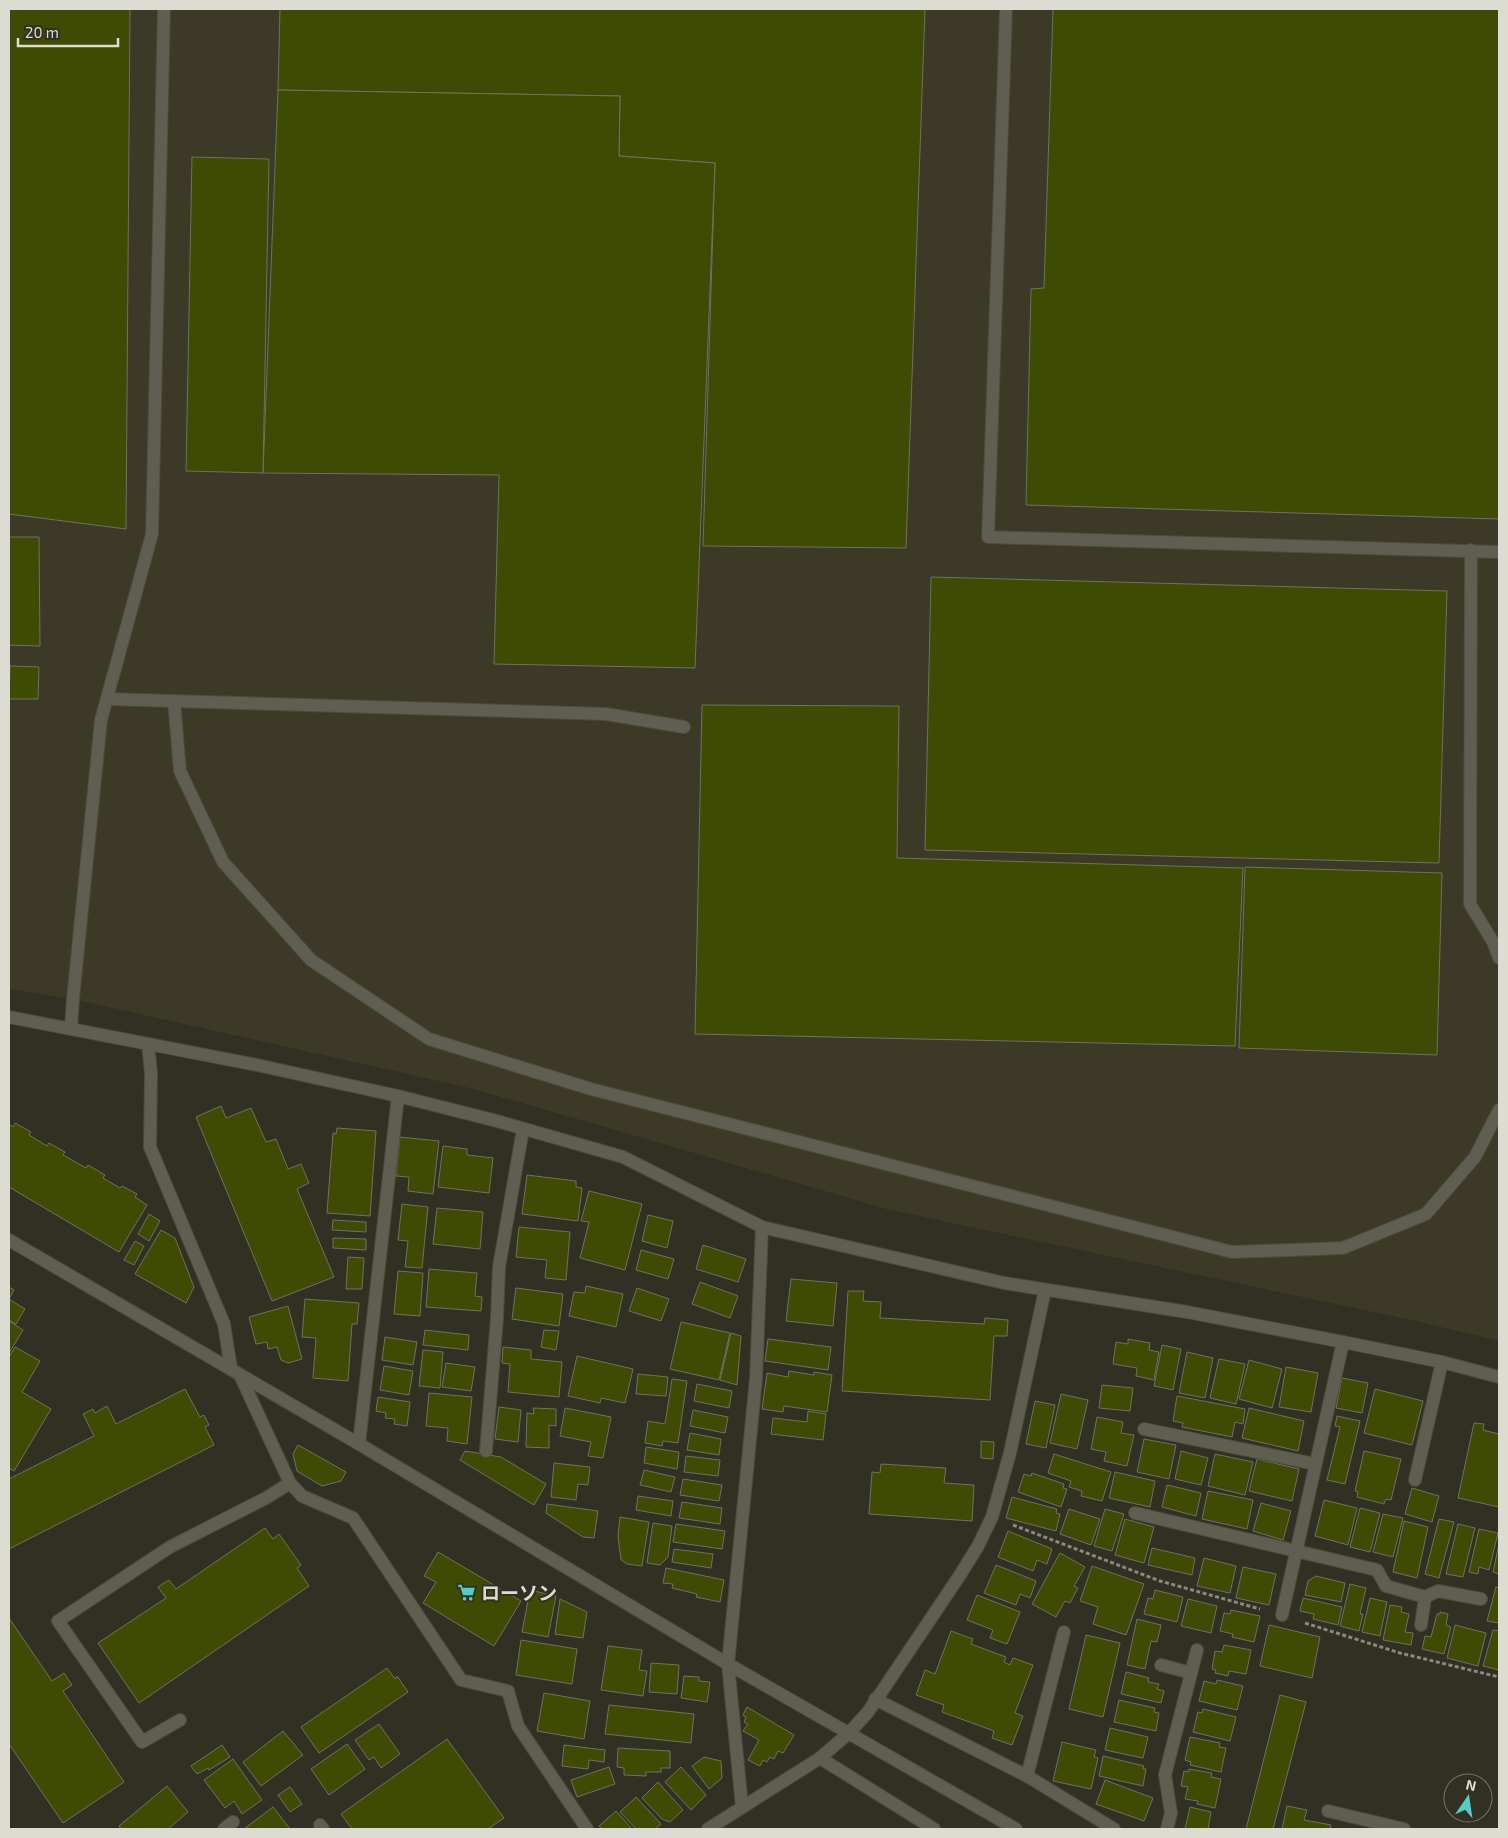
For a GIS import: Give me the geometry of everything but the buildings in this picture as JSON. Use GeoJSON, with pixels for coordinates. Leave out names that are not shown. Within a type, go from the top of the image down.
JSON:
{"type":"FeatureCollection","features":[{"type":"Feature","properties":{"kind":"street"},"geometry":{"type":"LineString","coordinates":[[71,1030],[101,720],[152,534],[164,9]]}},
{"type":"Feature","properties":{"kind":"street"},"geometry":{"type":"LineString","coordinates":[[1006,9],[988,537],[1499,552]]}},
{"type":"Feature","properties":{"kind":"street"},"geometry":{"type":"LineString","coordinates":[[1471,550],[1470,904],[1493,942],[1499,958]]}},
{"type":"Feature","properties":{"kind":"street"},"geometry":{"type":"LineString","coordinates":[[106,699],[606,714],[684,727]]}},
{"type":"Feature","properties":{"kind":"street"},"geometry":{"type":"LineString","coordinates":[[174,701],[180,771],[223,862],[311,960],[429,1039],[572,1084],[1232,1252],[1343,1248],[1426,1214],[1475,1157],[1499,1110]]}},
{"type":"Feature","properties":{"kind":"street"},"geometry":{"type":"LineString","coordinates":[[9,1017],[257,1065],[398,1096],[493,1120],[623,1157],[762,1227],[994,1280],[1045,1290],[1187,1312],[1442,1362],[1499,1377]]}},
{"type":"Feature","properties":{"kind":"street"},"geometry":{"type":"LineString","coordinates":[[148,1044],[151,1073],[150,1146],[224,1324],[236,1372],[290,1483],[302,1496],[353,1518],[461,1680],[508,1691],[518,1726],[587,1829]]}},
{"type":"Feature","properties":{"kind":"street"},"geometry":{"type":"LineString","coordinates":[[359,1444],[398,1096]]}},
{"type":"Feature","properties":{"kind":"street"},"geometry":{"type":"LineString","coordinates":[[486,1451],[500,1267],[523,1129]]}},
{"type":"Feature","properties":{"kind":"street"},"geometry":{"type":"LineString","coordinates":[[742,1807],[728,1664],[756,1379],[762,1227]]}},
{"type":"Feature","properties":{"kind":"street"},"geometry":{"type":"LineString","coordinates":[[9,1240],[359,1444],[728,1664],[1016,1829]]}},
{"type":"Feature","properties":{"kind":"street"},"geometry":{"type":"LineString","coordinates":[[708,1829],[820,1758],[849,1733],[868,1712],[960,1575],[978,1546],[992,1517],[1010,1453],[1045,1290]]}},
{"type":"Feature","properties":{"kind":"street"},"geometry":{"type":"LineString","coordinates":[[1282,1615],[1343,1342]]}},
{"type":"Feature","properties":{"kind":"street"},"geometry":{"type":"LineString","coordinates":[[1415,1480],[1442,1362]]}},
{"type":"Feature","properties":{"kind":"street"},"geometry":{"type":"LineString","coordinates":[[1144,1429],[1316,1464]]}},
{"type":"Feature","properties":{"kind":"street"},"geometry":{"type":"LineString","coordinates":[[180,1720],[142,1742],[58,1621],[170,1547],[266,1498],[290,1483]]}},
{"type":"Feature","properties":{"kind":"street"},"geometry":{"type":"LineString","coordinates":[[1135,1512],[1377,1570],[1386,1586],[1425,1597],[1438,1591],[1481,1599]]}},
{"type":"Feature","properties":{"kind":"street"},"geometry":{"type":"LineString","coordinates":[[1420,1625],[1425,1597]]}},
{"type":"Feature","properties":{"kind":"street"},"geometry":{"type":"LineString","coordinates":[[1027,1776],[1064,1632]]}},
{"type":"Feature","properties":{"kind":"street"},"geometry":{"type":"LineString","coordinates":[[1167,1829],[1171,1813],[1165,1775],[1197,1650]]}},
{"type":"Feature","properties":{"kind":"street"},"geometry":{"type":"LineString","coordinates":[[1161,1664],[1191,1673]]}},
{"type":"Feature","properties":{"kind":"street"},"geometry":{"type":"LineString","coordinates":[[875,1699],[1027,1776],[1114,1829]]}},
{"type":"Feature","properties":{"kind":"street"},"geometry":{"type":"LineString","coordinates":[[820,1758],[934,1829]]}},
{"type":"Feature","properties":{"kind":"street"},"geometry":{"type":"LineString","coordinates":[[1328,1811],[1404,1829]]}},
{"type":"Feature","properties":{"kind":"path"},"geometry":{"type":"LineString","coordinates":[[992,1517],[1160,1581],[1282,1615],[1400,1653],[1499,1677]]}},
{"type":"Feature","properties":{"kind":"shaded area"},"geometry":{"type":"Polygon","coordinates":[[[9,9],[1499,9],[1499,1341],[1416,1321],[890,1210],[474,1089],[73,999],[9,989],[9,9]]]}},
{"type":"Feature","properties":{"kind":"place","name":"ローソン"},"geometry":{"type":"Point","coordinates":[467,1592]}}]}
